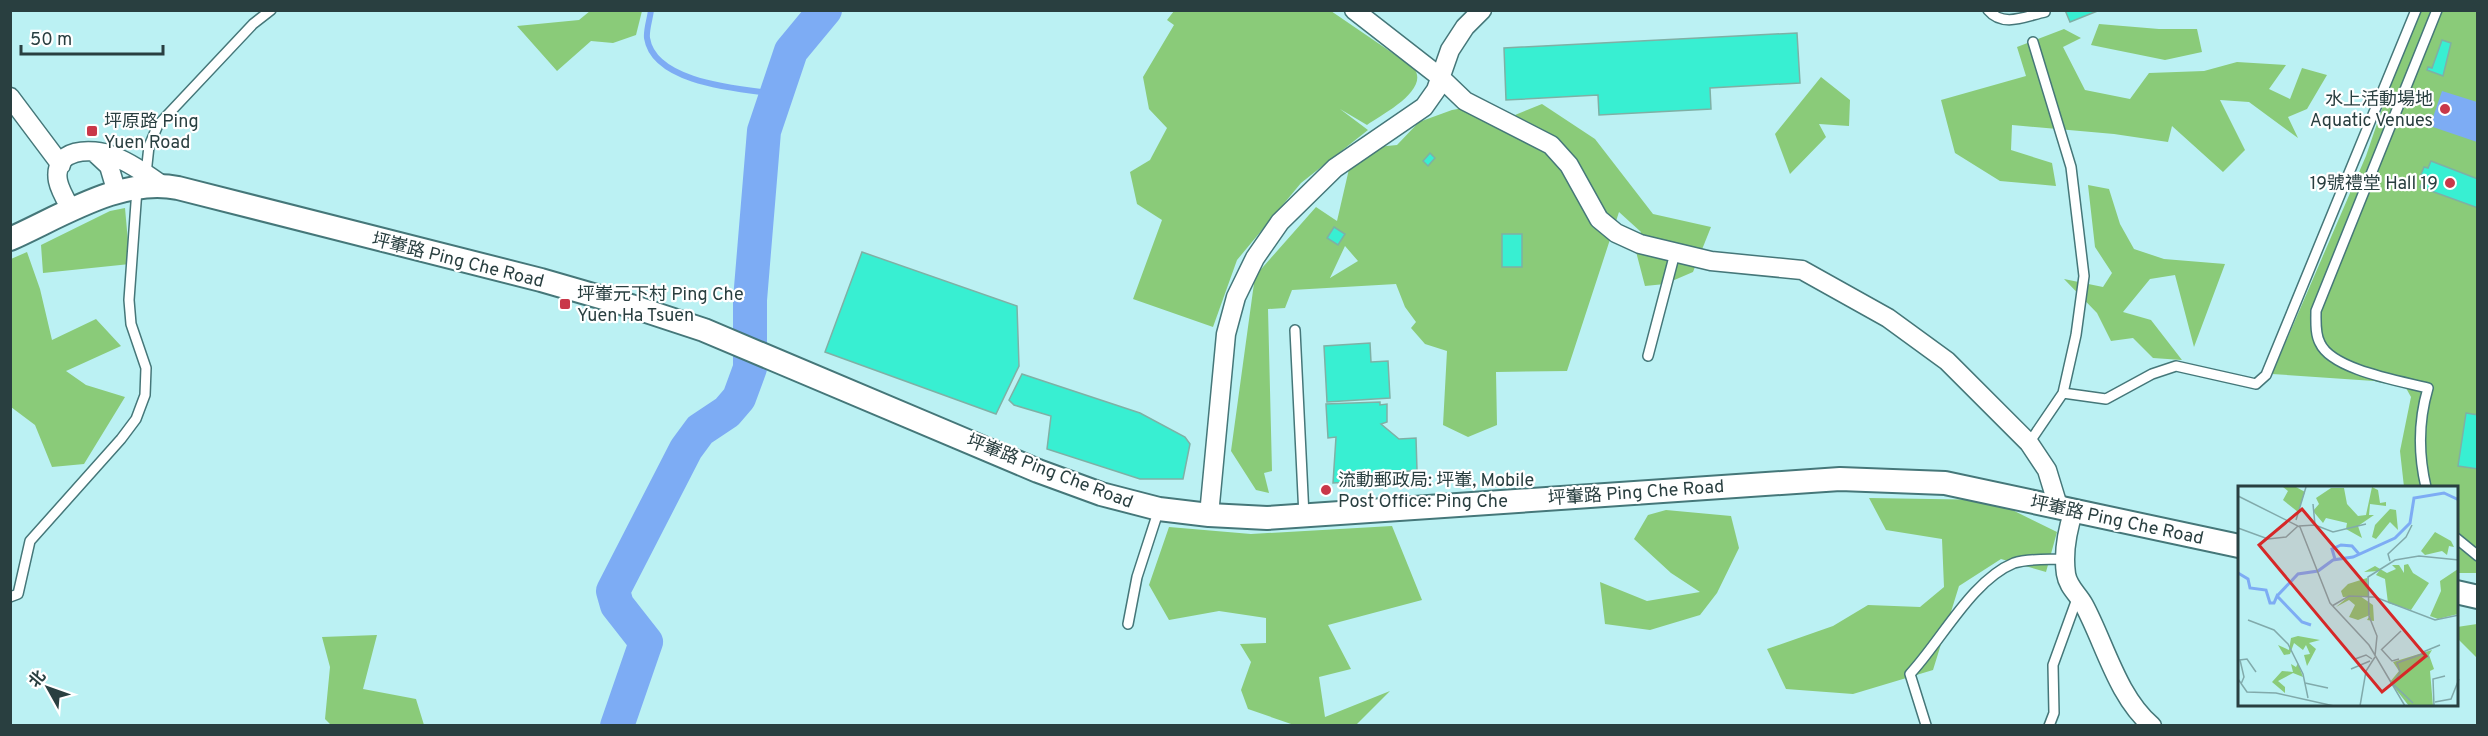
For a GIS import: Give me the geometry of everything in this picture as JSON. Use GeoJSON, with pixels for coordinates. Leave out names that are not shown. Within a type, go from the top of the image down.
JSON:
{"type":"FeatureCollection","features":[{"type":"Feature","properties":{"kind":"street"},"geometry":{"type":"LineString","coordinates":[[1354,10],[1440,77],[1469,104],[1551,145],[1569,165],[1603,224],[1630,240],[1711,261],[1811,273],[1888,318],[1933,349],[2029,443],[2047,470],[2066,508],[2068,530],[2065,559],[2068,582],[2078,596],[2121,684],[2141,717],[2152,726]]}},
{"type":"Feature","properties":{"kind":"street"},"geometry":{"type":"LineString","coordinates":[[1209,515],[1226,334],[1236,297],[1255,258],[1280,222],[1335,168],[1424,107],[1436,90],[1450,50],[1465,27],[1482,10]]}},
{"type":"Feature","properties":{"kind":"street"},"geometry":{"type":"LineString","coordinates":[[10,97],[66,159]]}},
{"type":"Feature","properties":{"kind":"street"},"geometry":{"type":"LineString","coordinates":[[72,211],[59,182],[66,159],[80,150],[116,157],[140,185]]}},
{"type":"Feature","properties":{"kind":"street"},"geometry":{"type":"LineString","coordinates":[[93,151],[100,155],[109,166],[140,185]]}},
{"type":"Feature","properties":{"kind":"street"},"geometry":{"type":"LineString","coordinates":[[10,238],[140,185]]}},
{"type":"Feature","properties":{"kind":"street","name":"坪輋路 Ping Che Road"},"geometry":{"type":"LineString","coordinates":[[140,185],[541,280],[704,330],[1038,471],[1101,494],[1159,509],[1209,515],[1304,516],[1840,479],[1945,483],[2238,546]]}},
{"type":"Feature","properties":{"kind":"street"},"geometry":{"type":"LineString","coordinates":[[2458,592],[2478,597]]}},
{"type":"Feature","properties":{"kind":"lane"},"geometry":{"type":"LineString","coordinates":[[10,597],[18,594],[30,541],[122,439],[136,419],[143,402],[146,368],[132,324],[129,300],[140,185],[149,146],[158,125],[253,24],[271,10]]}},
{"type":"Feature","properties":{"kind":"lane"},"geometry":{"type":"LineString","coordinates":[[1988,10],[1995,19],[2007,21],[2045,12]]}},
{"type":"Feature","properties":{"kind":"lane"},"geometry":{"type":"LineString","coordinates":[[2063,393],[2106,399],[2152,374],[2176,366],[2256,384],[2266,375],[2416,10]]}},
{"type":"Feature","properties":{"kind":"lane"},"geometry":{"type":"LineString","coordinates":[[2426,486],[2420,461],[2421,413],[2428,388],[2357,369],[2332,358],[2320,344],[2316,311],[2437,10]]}},
{"type":"Feature","properties":{"kind":"lane"},"geometry":{"type":"LineString","coordinates":[[2029,443],[2063,393],[2076,335],[2084,276],[2071,167],[2033,42]]}},
{"type":"Feature","properties":{"kind":"lane"},"geometry":{"type":"LineString","coordinates":[[1648,356],[1675,253]]}},
{"type":"Feature","properties":{"kind":"lane"},"geometry":{"type":"LineString","coordinates":[[1295,330],[1304,516]]}},
{"type":"Feature","properties":{"kind":"lane"},"geometry":{"type":"LineString","coordinates":[[1128,624],[1137,577],[1159,509]]}},
{"type":"Feature","properties":{"kind":"lane"},"geometry":{"type":"LineString","coordinates":[[2458,539],[2478,556]]}},
{"type":"Feature","properties":{"kind":"lane"},"geometry":{"type":"LineString","coordinates":[[1926,724],[1910,675],[1932,650],[1976,590],[1988,579],[2016,562],[2065,559]]}},
{"type":"Feature","properties":{"kind":"lane"},"geometry":{"type":"LineString","coordinates":[[2049,726],[2054,713],[2053,665],[2078,596]]}},
{"type":"Feature","properties":{"kind":"green space"},"geometry":{"type":"Polygon","coordinates":[[[590,11],[642,11],[636,35],[613,43],[591,41],[557,71],[517,26],[579,20],[590,11]]]}},
{"type":"Feature","properties":{"kind":"green space"},"geometry":{"type":"Polygon","coordinates":[[[1174,11],[1331,11],[1413,67],[1417,75],[1416,84],[1403,100],[1367,125],[1340,109],[1368,130],[1301,183],[1237,260],[1213,327],[1133,299],[1162,220],[1137,204],[1130,172],[1150,160],[1167,128],[1149,109],[1143,77],[1174,25],[1167,20],[1174,11]]]}},
{"type":"Feature","properties":{"kind":"green space"},"geometry":{"type":"Polygon","coordinates":[[[2420,11],[2477,11],[2477,573],[2458,573],[2458,486],[2404,486],[2400,451],[2411,397],[2406,388],[2374,381],[2272,374],[2366,156],[2402,50],[2420,11]]]}},
{"type":"Feature","properties":{"kind":"green space"},"geometry":{"type":"Polygon","coordinates":[[[2099,24],[2159,29],[2197,29],[2202,52],[2165,60],[2091,45],[2099,24]]]}},
{"type":"Feature","properties":{"kind":"green space"},"geometry":{"type":"Polygon","coordinates":[[[2064,29],[2081,38],[2063,47],[2085,90],[2130,99],[2149,73],[2204,71],[2237,62],[2286,65],[2269,89],[2290,99],[2302,68],[2327,75],[2307,109],[2288,117],[2298,138],[2249,102],[2220,100],[2245,150],[2223,172],[2172,126],[2168,142],[2114,134],[2012,125],[2011,150],[2052,163],[2056,186],[2000,181],[1955,153],[1941,100],[2026,76],[2017,47],[2064,29]]]}},
{"type":"Feature","properties":{"kind":"green space"},"geometry":{"type":"Polygon","coordinates":[[[1821,77],[1850,100],[1849,126],[1819,124],[1826,137],[1790,174],[1775,134],[1821,77]]]}},
{"type":"Feature","properties":{"kind":"green space"},"geometry":{"type":"Polygon","coordinates":[[[1542,104],[1595,139],[1653,214],[1711,227],[1693,272],[1665,284],[1645,286],[1634,244],[1641,232],[1619,212],[1567,371],[1496,372],[1497,425],[1468,437],[1443,425],[1447,351],[1425,344],[1411,328],[1416,322],[1405,307],[1396,284],[1292,290],[1285,308],[1268,309],[1272,471],[1264,473],[1269,493],[1256,490],[1231,451],[1255,276],[1316,207],[1337,221],[1352,156],[1367,148],[1397,145],[1419,122],[1452,110],[1469,107],[1515,115],[1542,104]],[[1345,246],[1330,278],[1358,261],[1345,246]]]}},
{"type":"Feature","properties":{"kind":"green space"},"geometry":{"type":"Polygon","coordinates":[[[2088,185],[2109,189],[2120,224],[2134,249],[2164,259],[2225,264],[2194,347],[2175,275],[2150,279],[2123,312],[2151,320],[2182,360],[2153,358],[2133,338],[2111,341],[2097,313],[2064,279],[2103,287],[2112,273],[2095,247],[2088,185]]]}},
{"type":"Feature","properties":{"kind":"green space"},"geometry":{"type":"Polygon","coordinates":[[[125,208],[130,264],[43,273],[41,245],[110,211],[125,208]]]}},
{"type":"Feature","properties":{"kind":"green space"},"geometry":{"type":"Polygon","coordinates":[[[27,252],[40,289],[52,340],[96,319],[121,346],[66,371],[86,385],[125,397],[84,464],[52,467],[35,425],[11,407],[11,259],[27,252]]]}},
{"type":"Feature","properties":{"kind":"green space"},"geometry":{"type":"Polygon","coordinates":[[[1869,498],[1992,500],[2057,532],[2046,572],[2001,559],[1959,586],[1933,670],[1853,694],[1786,689],[1767,649],[1833,626],[1868,605],[1920,607],[1944,587],[1942,539],[1886,530],[1869,498]]]}},
{"type":"Feature","properties":{"kind":"green space"},"geometry":{"type":"Polygon","coordinates":[[[1666,510],[1731,516],[1739,548],[1717,593],[1700,615],[1650,630],[1605,624],[1600,582],[1647,601],[1700,592],[1671,573],[1634,539],[1648,515],[1666,510]]]}},
{"type":"Feature","properties":{"kind":"green space"},"geometry":{"type":"Polygon","coordinates":[[[1392,526],[1422,600],[1328,625],[1351,669],[1319,677],[1325,717],[1390,691],[1356,725],[1294,725],[1248,709],[1241,690],[1251,662],[1240,644],[1266,643],[1266,618],[1219,611],[1169,620],[1149,585],[1169,527],[1251,534],[1392,526]]]}},
{"type":"Feature","properties":{"kind":"green space"},"geometry":{"type":"Polygon","coordinates":[[[2478,624],[2477,658],[2458,639],[2458,627],[2478,624]]]}},
{"type":"Feature","properties":{"kind":"green space"},"geometry":{"type":"Polygon","coordinates":[[[377,635],[363,689],[416,699],[424,725],[331,725],[325,719],[330,667],[322,637],[377,635]]]}},
{"type":"Feature","properties":{"kind":"water"},"geometry":{"type":"Polygon","coordinates":[[[2442,91],[2477,102],[2477,142],[2430,126],[2442,91]]]}},
{"type":"Feature","properties":{"kind":"building"},"geometry":{"type":"Polygon","coordinates":[[[2065,10],[2100,10],[2070,22],[2065,10]]]}},
{"type":"Feature","properties":{"kind":"building"},"geometry":{"type":"Polygon","coordinates":[[[1797,33],[1800,83],[1710,88],[1711,109],[1599,115],[1598,95],[1506,100],[1504,48],[1797,33]]]}},
{"type":"Feature","properties":{"kind":"building"},"geometry":{"type":"Polygon","coordinates":[[[2442,40],[2451,43],[2443,76],[2427,70],[2428,67],[2432,68],[2442,40]]]}},
{"type":"Feature","properties":{"kind":"building"},"geometry":{"type":"Polygon","coordinates":[[[1430,153],[1435,158],[1428,166],[1423,161],[1430,153]]]}},
{"type":"Feature","properties":{"kind":"building","name":"19號禮堂 Hall 19"},"geometry":{"type":"Polygon","coordinates":[[[2431,161],[2478,179],[2478,208],[2420,187],[2424,179],[2420,177],[2424,167],[2428,168],[2431,161]]]}},
{"type":"Feature","properties":{"kind":"building"},"geometry":{"type":"Polygon","coordinates":[[[1334,227],[1345,234],[1338,245],[1327,238],[1334,227]]]}},
{"type":"Feature","properties":{"kind":"building"},"geometry":{"type":"Polygon","coordinates":[[[1502,234],[1522,234],[1522,267],[1502,267],[1502,234]]]}},
{"type":"Feature","properties":{"kind":"building"},"geometry":{"type":"Polygon","coordinates":[[[862,252],[1017,306],[1019,366],[996,414],[825,352],[862,252]]]}},
{"type":"Feature","properties":{"kind":"building"},"geometry":{"type":"Polygon","coordinates":[[[1370,343],[1371,362],[1388,361],[1390,398],[1327,402],[1324,346],[1370,343]]]}},
{"type":"Feature","properties":{"kind":"building"},"geometry":{"type":"Polygon","coordinates":[[[1022,374],[1140,413],[1185,437],[1190,444],[1183,479],[1140,479],[1047,449],[1051,416],[1014,405],[1009,400],[1022,374]]]}},
{"type":"Feature","properties":{"kind":"building"},"geometry":{"type":"Polygon","coordinates":[[[1380,402],[1380,405],[1387,404],[1387,422],[1381,424],[1399,439],[1416,438],[1417,470],[1383,474],[1383,480],[1333,483],[1336,437],[1328,438],[1326,404],[1380,402]]]}},
{"type":"Feature","properties":{"kind":"building"},"geometry":{"type":"Polygon","coordinates":[[[2466,413],[2478,415],[2478,469],[2458,466],[2466,413]]]}},
{"type":"Feature","properties":{"kind":"waterway"},"geometry":{"type":"LineString","coordinates":[[651,10],[647,38],[653,53],[665,65],[682,75],[702,81],[743,90],[777,94]]}},
{"type":"Feature","properties":{"kind":"waterway"},"geometry":{"type":"LineString","coordinates":[[617,726],[646,642],[617,605],[613,591],[686,449],[700,430],[727,412],[739,398],[750,368],[750,300],[764,131],[791,51],[825,10]]}},
{"type":"Feature","properties":{"kind":"place","name":"水上活動場地 Aquatic Venues"},"geometry":{"type":"Point","coordinates":[2445,109]}},
{"type":"Feature","properties":{"kind":"place","name":"坪原路 Ping Yuen Road"},"geometry":{"type":"Point","coordinates":[92,131]}},
{"type":"Feature","properties":{"kind":"place","name":"19號禮堂 Hall 19"},"geometry":{"type":"Point","coordinates":[2450,183]}},
{"type":"Feature","properties":{"kind":"place","name":"坪輋元下村 Ping Che Yuen Ha Tsuen"},"geometry":{"type":"Point","coordinates":[565,304]}},
{"type":"Feature","properties":{"kind":"place","name":"流動郵政局: 坪輋, Mobile Post Office: Ping Che"},"geometry":{"type":"Point","coordinates":[1326,490]}}]}
